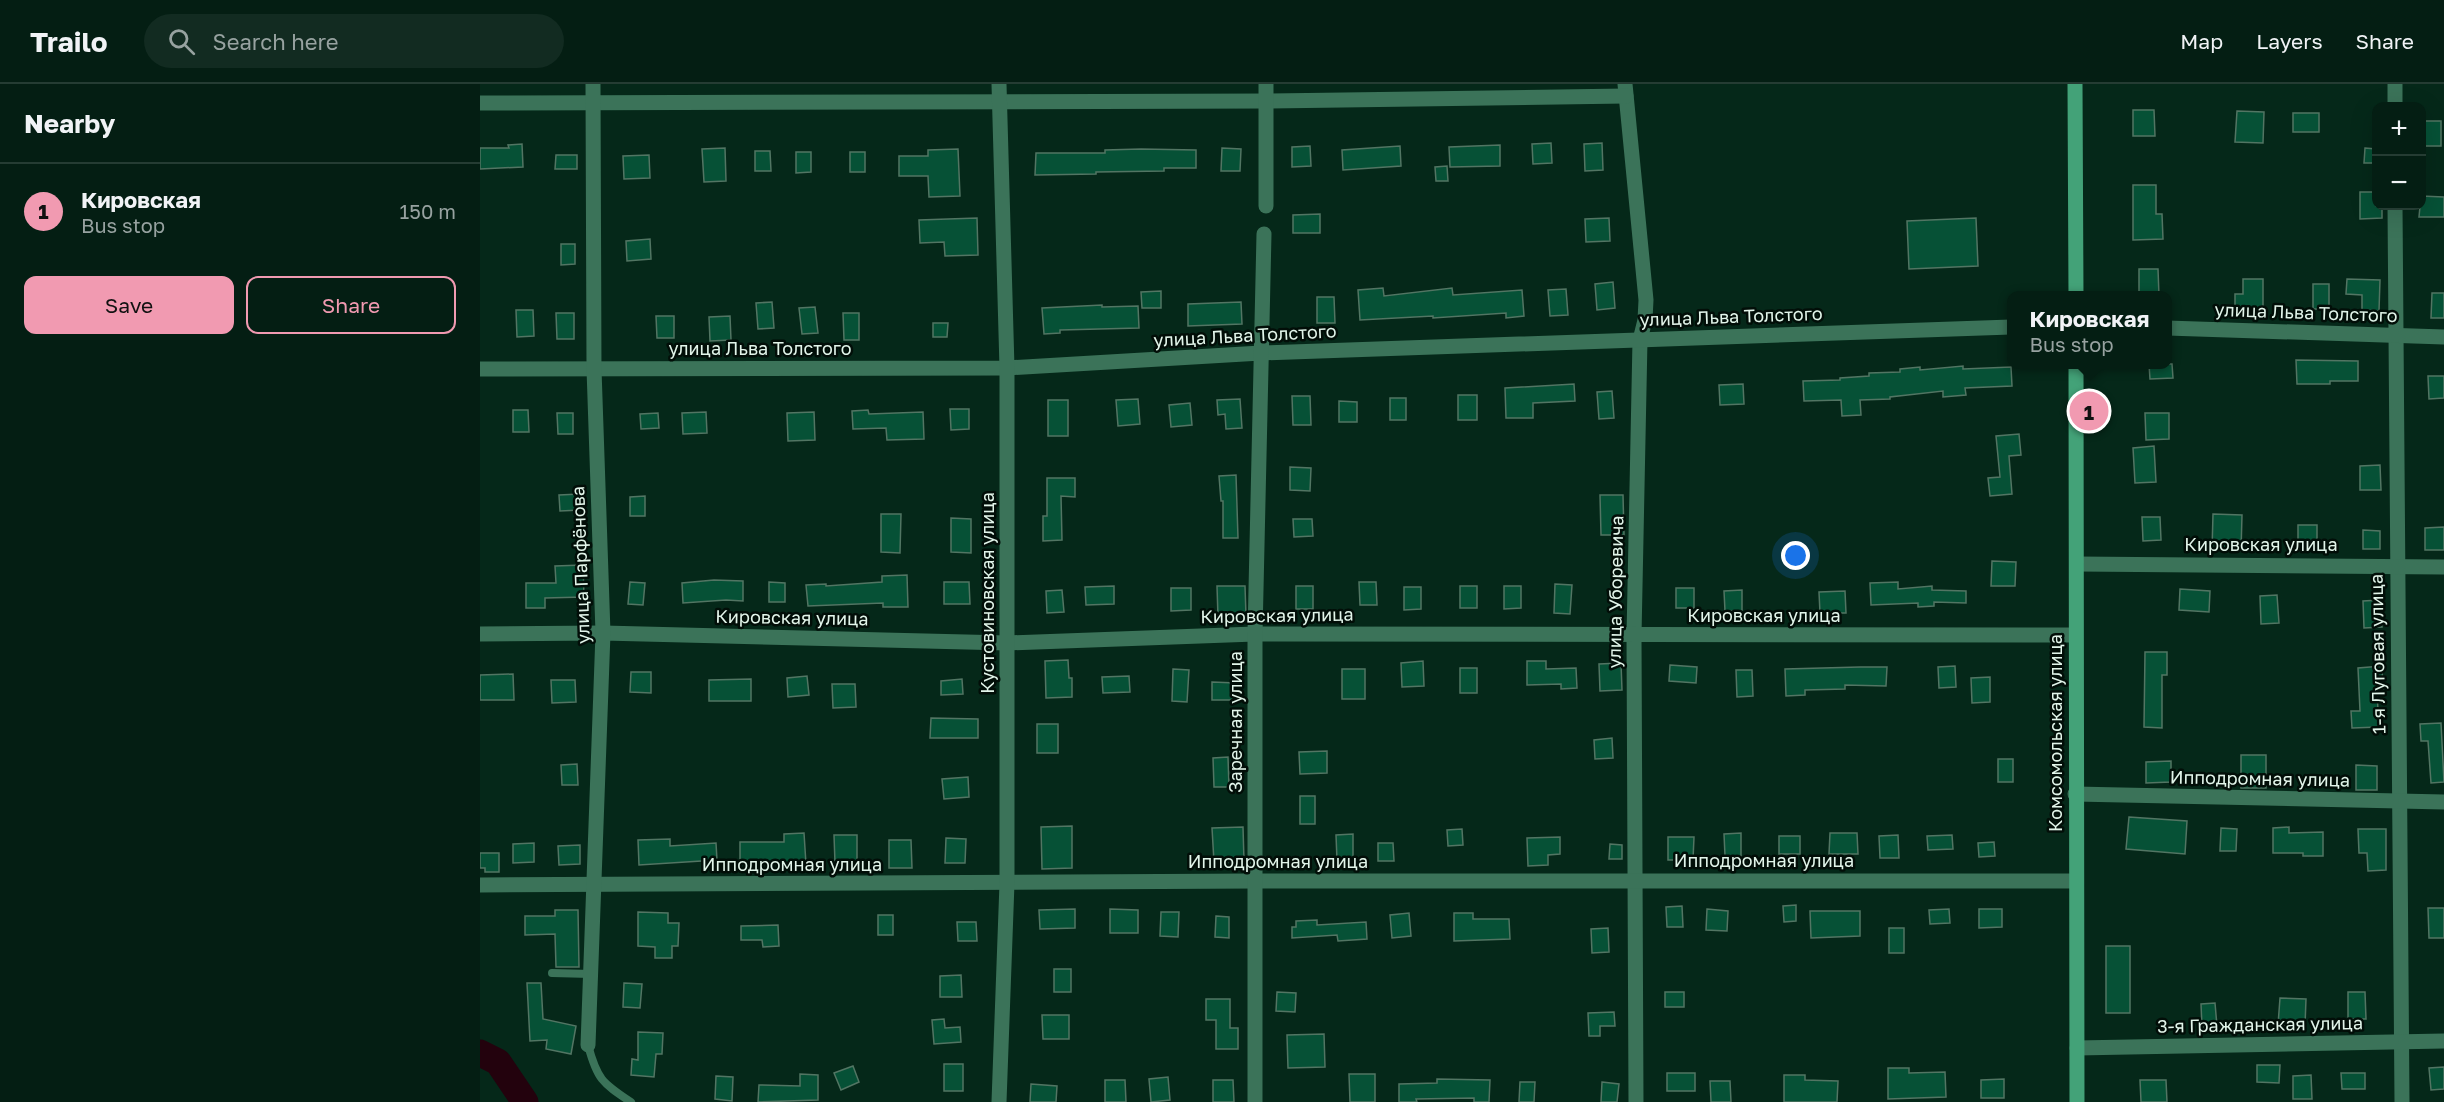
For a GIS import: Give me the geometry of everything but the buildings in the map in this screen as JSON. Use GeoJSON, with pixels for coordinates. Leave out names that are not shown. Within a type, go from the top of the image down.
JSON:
{"type":"FeatureCollection","features":[{"type":"Feature","properties":{"kind":"main road"},"geometry":{"type":"LineString","coordinates":[[2075,84],[2076,291]]}},
{"type":"Feature","properties":{"kind":"main road","name":"Комсомольская улица"},"geometry":{"type":"LineString","coordinates":[[2076,369],[2077,1102]]}},
{"type":"Feature","properties":{"kind":"street","name":"улица Парфёнова"},"geometry":{"type":"LineString","coordinates":[[588,1045],[603,633],[594,369],[593,84]]}},
{"type":"Feature","properties":{"kind":"street","name":"Кустовиновская улица"},"geometry":{"type":"LineString","coordinates":[[999,84],[1006,368],[1007,643],[1007,883],[999,1102]]}},
{"type":"Feature","properties":{"kind":"street"},"geometry":{"type":"LineString","coordinates":[[1266,84],[1266,206]]}},
{"type":"Feature","properties":{"kind":"street"},"geometry":{"type":"LineString","coordinates":[[2396,84],[2396,102]]}},
{"type":"Feature","properties":{"kind":"street"},"geometry":{"type":"LineString","coordinates":[[480,103],[1267,101],[1626,90]]}},
{"type":"Feature","properties":{"kind":"street","name":"улица Уборевича"},"geometry":{"type":"LineString","coordinates":[[1626,90],[1646,300],[1645,320],[1640,340],[1634,636],[1636,1102]]}},
{"type":"Feature","properties":{"kind":"street","name":"1-я Луговая улица"},"geometry":{"type":"LineString","coordinates":[[2395,210],[2402,1102]]}},
{"type":"Feature","properties":{"kind":"street","name":"Заречная улица"},"geometry":{"type":"LineString","coordinates":[[1255,1102],[1255,634],[1264,234]]}},
{"type":"Feature","properties":{"kind":"street","name":"улица Льва Толстого"},"geometry":{"type":"LineString","coordinates":[[480,369],[1006,368],[1262,353],[2007,327]]}},
{"type":"Feature","properties":{"kind":"street","name":"улица Льва Толстого"},"geometry":{"type":"LineString","coordinates":[[2172,328],[2444,336]]}},
{"type":"Feature","properties":{"kind":"street","name":"Кировская улица"},"geometry":{"type":"LineString","coordinates":[[2077,564],[2444,567]]}},
{"type":"Feature","properties":{"kind":"street","name":"Кировская улица"},"geometry":{"type":"LineString","coordinates":[[480,634],[603,633],[1007,643],[1255,634],[2076,635]]}},
{"type":"Feature","properties":{"kind":"street","name":"Ипподромная улица"},"geometry":{"type":"LineString","coordinates":[[2075,794],[2444,802]]}},
{"type":"Feature","properties":{"kind":"street","name":"Ипподромная улица"},"geometry":{"type":"LineString","coordinates":[[480,885],[1256,881],[2075,881]]}},
{"type":"Feature","properties":{"kind":"street","name":"3-я Гражданская улица"},"geometry":{"type":"LineString","coordinates":[[2077,1048],[2444,1041]]}},
{"type":"Feature","properties":{"kind":"lane"},"geometry":{"type":"LineString","coordinates":[[552,973],[591,974]]}},
{"type":"Feature","properties":{"kind":"lane"},"geometry":{"type":"LineString","coordinates":[[588,1045],[595,1072],[631,1102]]}},
{"type":"Feature","properties":{"kind":"waterway"},"geometry":{"type":"LineString","coordinates":[[480,1053],[498,1062],[525,1102]]}},
{"type":"Feature","properties":{"kind":"place","name":"Кировская"},"geometry":{"type":"Point","coordinates":[2089,411]}}]}
